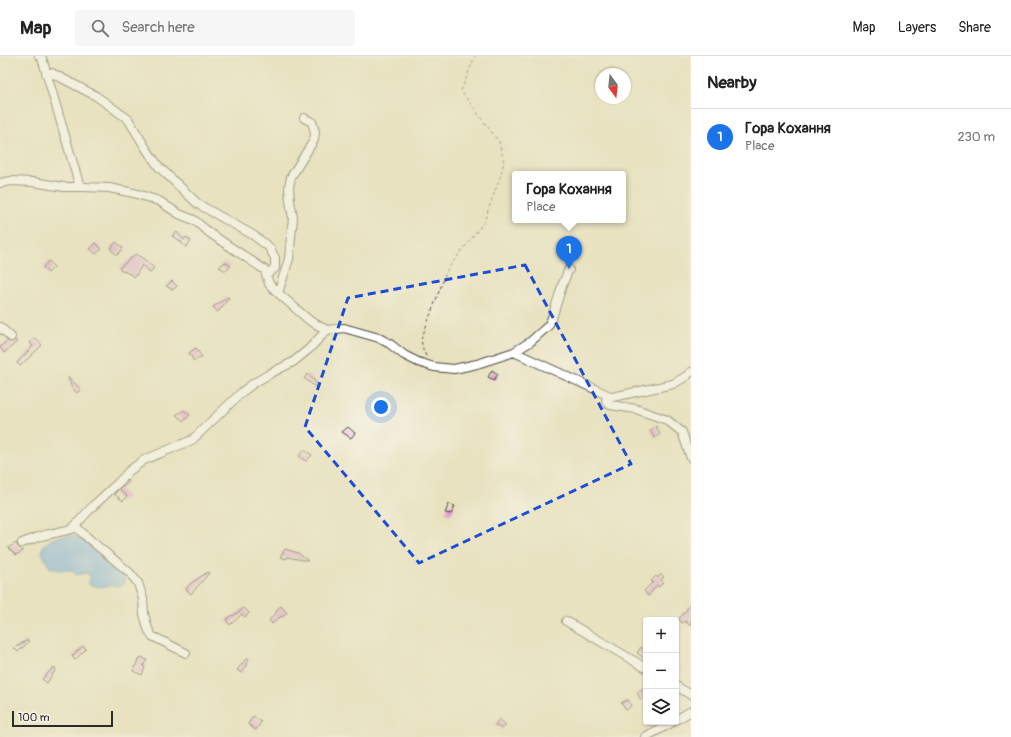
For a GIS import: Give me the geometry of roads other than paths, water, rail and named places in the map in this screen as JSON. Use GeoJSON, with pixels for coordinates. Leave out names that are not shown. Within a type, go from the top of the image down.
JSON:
{"type":"FeatureCollection","features":[{"type":"Feature","properties":{"kind":"street"},"geometry":{"type":"LineString","coordinates":[[39,56],[42,58],[80,187]]}},
{"type":"Feature","properties":{"kind":"street"},"geometry":{"type":"LineString","coordinates":[[46,73],[52,73],[96,96],[128,119],[147,150],[159,166],[185,193],[198,204],[253,235],[269,247],[275,258],[275,268],[266,275]]}},
{"type":"Feature","properties":{"kind":"street"},"geometry":{"type":"LineString","coordinates":[[278,293],[289,259],[291,244],[293,218],[290,201],[290,177],[314,140],[315,136],[312,122],[304,118]]}},
{"type":"Feature","properties":{"kind":"street"},"geometry":{"type":"LineString","coordinates":[[0,183],[11,181],[33,182],[64,187],[109,188],[134,193],[159,201],[179,214],[194,220],[211,234],[265,270],[269,284],[310,321],[327,330],[344,328],[379,338],[390,344],[404,355],[418,362],[434,367],[454,369],[477,364],[514,352],[530,342],[548,326],[569,269]]}},
{"type":"Feature","properties":{"kind":"street"},"geometry":{"type":"LineString","coordinates":[[0,327],[11,337]]}},
{"type":"Feature","properties":{"kind":"street"},"geometry":{"type":"LineString","coordinates":[[22,544],[41,536],[72,529],[92,506],[129,471],[144,460],[192,440],[242,392],[254,383],[293,362],[309,349],[327,330]]}},
{"type":"Feature","properties":{"kind":"street"},"geometry":{"type":"LineString","coordinates":[[514,352],[610,397]]}},
{"type":"Feature","properties":{"kind":"street"},"geometry":{"type":"LineString","coordinates":[[691,372],[674,384],[606,398],[606,402],[610,405],[636,409],[667,420],[682,432],[691,458]]}},
{"type":"Feature","properties":{"kind":"street"},"geometry":{"type":"LineString","coordinates":[[75,526],[129,572],[138,583],[143,599],[144,614],[148,629],[152,636],[186,652]]}},
{"type":"Feature","properties":{"kind":"street"},"geometry":{"type":"LineString","coordinates":[[566,621],[643,666]]}},
{"type":"Feature","properties":{"kind":"street"},"geometry":{"type":"LineString","coordinates":[[679,688],[691,695]]}},
{"type":"Feature","properties":{"kind":"street"},"geometry":{"type":"LineString","coordinates":[[679,718],[691,710]]}},
{"type":"Feature","properties":{"kind":"street"},"geometry":{"type":"LineString","coordinates":[[645,737],[667,725]]}},
{"type":"Feature","properties":{"kind":"water"},"geometry":{"type":"Polygon","coordinates":[[[62,536],[74,536],[90,545],[121,573],[125,583],[118,587],[114,585],[100,587],[88,584],[91,576],[85,573],[77,575],[71,570],[59,570],[49,567],[42,553],[43,546],[52,539],[62,536]]]}},
{"type":"Feature","properties":{"kind":"place","name":"Гора Кохання"},"geometry":{"type":"Point","coordinates":[569,269]}}]}
